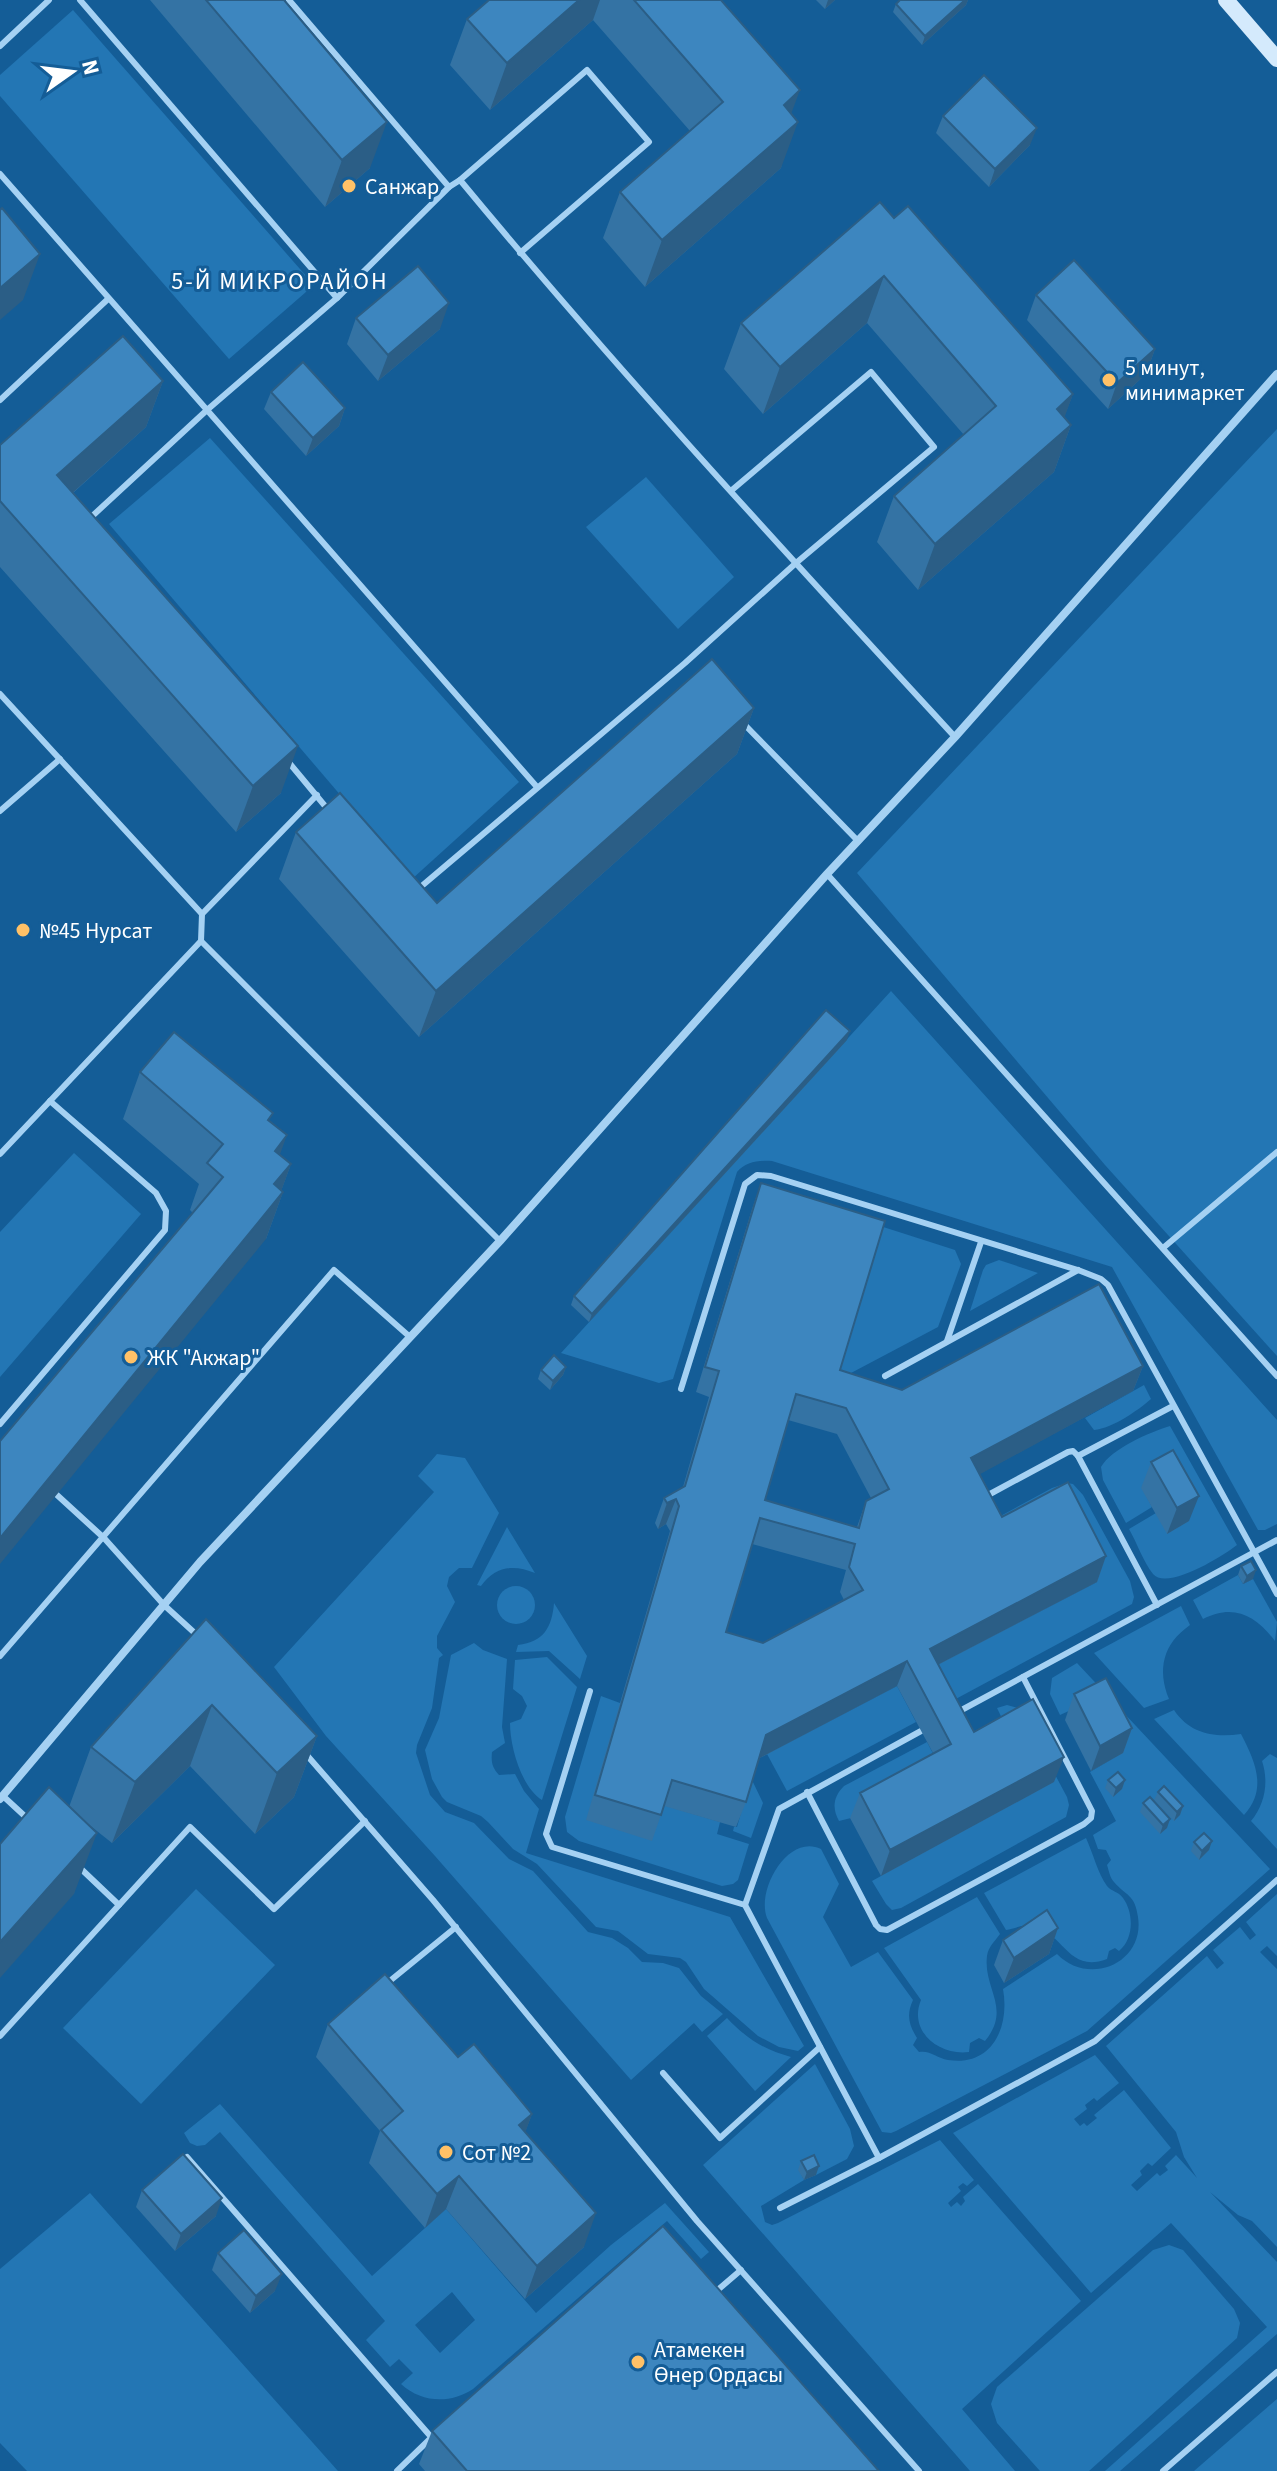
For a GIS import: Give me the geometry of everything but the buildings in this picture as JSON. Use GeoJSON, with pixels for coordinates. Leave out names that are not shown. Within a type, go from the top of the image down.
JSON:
{"type":"FeatureCollection","features":[{"type":"Feature","properties":{"kind":"main road"},"geometry":{"type":"LineString","coordinates":[[1226,0],[1277,59]]}},
{"type":"Feature","properties":{"kind":"street"},"geometry":{"type":"LineString","coordinates":[[2,1797],[200,1562],[500,1241],[827,874],[955,737],[1277,374]]}},
{"type":"Feature","properties":{"kind":"lane"},"geometry":{"type":"LineString","coordinates":[[0,46],[49,0]]}},
{"type":"Feature","properties":{"kind":"lane"},"geometry":{"type":"LineString","coordinates":[[80,0],[337,298]]}},
{"type":"Feature","properties":{"kind":"lane"},"geometry":{"type":"LineString","coordinates":[[289,0],[449,187]]}},
{"type":"Feature","properties":{"kind":"lane"},"geometry":{"type":"LineString","coordinates":[[84,523],[207,410],[337,298],[449,187],[587,70],[649,142],[520,253]]}},
{"type":"Feature","properties":{"kind":"lane"},"geometry":{"type":"LineString","coordinates":[[0,174],[537,787]]}},
{"type":"Feature","properties":{"kind":"lane"},"geometry":{"type":"LineString","coordinates":[[460,180],[520,253],[955,737]]}},
{"type":"Feature","properties":{"kind":"lane"},"geometry":{"type":"LineString","coordinates":[[0,190],[7,183]]}},
{"type":"Feature","properties":{"kind":"lane"},"geometry":{"type":"LineString","coordinates":[[0,400],[108,299]]}},
{"type":"Feature","properties":{"kind":"lane"},"geometry":{"type":"LineString","coordinates":[[406,900],[934,447],[871,372],[732,490]]}},
{"type":"Feature","properties":{"kind":"lane"},"geometry":{"type":"LineString","coordinates":[[685,663],[696,675]]}},
{"type":"Feature","properties":{"kind":"lane"},"geometry":{"type":"LineString","coordinates":[[0,694],[202,914]]}},
{"type":"Feature","properties":{"kind":"lane"},"geometry":{"type":"LineString","coordinates":[[739,719],[858,841]]}},
{"type":"Feature","properties":{"kind":"lane"},"geometry":{"type":"LineString","coordinates":[[276,748],[336,819]]}},
{"type":"Feature","properties":{"kind":"lane"},"geometry":{"type":"LineString","coordinates":[[0,811],[60,759]]}},
{"type":"Feature","properties":{"kind":"lane"},"geometry":{"type":"LineString","coordinates":[[0,1154],[201,941],[202,914],[317,795]]}},
{"type":"Feature","properties":{"kind":"lane"},"geometry":{"type":"LineString","coordinates":[[827,874],[1277,1376]]}},
{"type":"Feature","properties":{"kind":"lane"},"geometry":{"type":"LineString","coordinates":[[201,941],[500,1241]]}},
{"type":"Feature","properties":{"kind":"lane"},"geometry":{"type":"LineString","coordinates":[[0,1424],[165,1230],[166,1211],[156,1193],[50,1101]]}},
{"type":"Feature","properties":{"kind":"lane"},"geometry":{"type":"LineString","coordinates":[[1163,1248],[1277,1152]]}},
{"type":"Feature","properties":{"kind":"lane"},"geometry":{"type":"LineString","coordinates":[[681,1389],[745,1184],[757,1175],[771,1176],[1078,1270],[1105,1281],[1277,1594]]}},
{"type":"Feature","properties":{"kind":"lane"},"geometry":{"type":"LineString","coordinates":[[947,1342],[981,1242]]}},
{"type":"Feature","properties":{"kind":"lane"},"geometry":{"type":"LineString","coordinates":[[0,1656],[334,1270],[410,1337]]}},
{"type":"Feature","properties":{"kind":"lane"},"geometry":{"type":"LineString","coordinates":[[885,1376],[1078,1270]]}},
{"type":"Feature","properties":{"kind":"lane"},"geometry":{"type":"LineString","coordinates":[[1078,1456],[1173,1406]]}},
{"type":"Feature","properties":{"kind":"lane"},"geometry":{"type":"LineString","coordinates":[[990,1494],[1073,1451],[1157,1605]]}},
{"type":"Feature","properties":{"kind":"lane"},"geometry":{"type":"LineString","coordinates":[[57,1495],[104,1538],[164,1605],[207,1644]]}},
{"type":"Feature","properties":{"kind":"lane"},"geometry":{"type":"LineString","coordinates":[[945,1719],[1277,1540]]}},
{"type":"Feature","properties":{"kind":"lane"},"geometry":{"type":"LineString","coordinates":[[807,1792],[876,1925],[887,1930],[1091,1818],[1092,1811],[1023,1677]]}},
{"type":"Feature","properties":{"kind":"lane"},"geometry":{"type":"LineString","coordinates":[[590,1691],[546,1834],[547,1841],[552,1847],[745,1905],[879,2158]]}},
{"type":"Feature","properties":{"kind":"lane"},"geometry":{"type":"LineString","coordinates":[[745,1905],[773,1819],[787,1803],[921,1731]]}},
{"type":"Feature","properties":{"kind":"lane"},"geometry":{"type":"LineString","coordinates":[[299,1745],[456,1927],[697,2221],[919,2471]]}},
{"type":"Feature","properties":{"kind":"lane"},"geometry":{"type":"LineString","coordinates":[[2,1797],[38,1828]]}},
{"type":"Feature","properties":{"kind":"lane"},"geometry":{"type":"LineString","coordinates":[[0,2036],[190,1827],[274,1909],[365,1821]]}},
{"type":"Feature","properties":{"kind":"lane"},"geometry":{"type":"LineString","coordinates":[[73,1861],[119,1905]]}},
{"type":"Feature","properties":{"kind":"lane"},"geometry":{"type":"LineString","coordinates":[[780,2208],[1095,2041],[1277,1880]]}},
{"type":"Feature","properties":{"kind":"lane"},"geometry":{"type":"LineString","coordinates":[[391,1980],[456,1927]]}},
{"type":"Feature","properties":{"kind":"lane"},"geometry":{"type":"LineString","coordinates":[[663,2073],[720,2138],[820,2047]]}},
{"type":"Feature","properties":{"kind":"lane"},"geometry":{"type":"LineString","coordinates":[[187,2157],[432,2438]]}},
{"type":"Feature","properties":{"kind":"lane"},"geometry":{"type":"LineString","coordinates":[[702,2283],[712,2294],[741,2270]]}},
{"type":"Feature","properties":{"kind":"lane"},"geometry":{"type":"LineString","coordinates":[[1163,2471],[1277,2372]]}},
{"type":"Feature","properties":{"kind":"lane"},"geometry":{"type":"LineString","coordinates":[[397,2471],[444,2428]]}},
{"type":"Feature","properties":{"kind":"shaded area"},"geometry":{"type":"Polygon","coordinates":[[[73,10],[314,285],[229,359],[0,96],[0,75],[73,10]]]}},
{"type":"Feature","properties":{"kind":"shaded area"},"geometry":{"type":"Polygon","coordinates":[[[1277,429],[1277,1356],[1105,1165],[857,873],[1277,429]]]}},
{"type":"Feature","properties":{"kind":"shaded area"},"geometry":{"type":"Polygon","coordinates":[[[210,438],[519,782],[412,879],[109,524],[210,438]]]}},
{"type":"Feature","properties":{"kind":"shaded area"},"geometry":{"type":"Polygon","coordinates":[[[646,477],[734,577],[678,629],[586,527],[646,477]]]}},
{"type":"Feature","properties":{"kind":"shaded area"},"geometry":{"type":"Polygon","coordinates":[[[891,991],[1277,1420],[1277,1524],[1258,1530],[1112,1267],[772,1161],[753,1162],[737,1172],[673,1379],[659,1383],[561,1353],[891,991]]]}},
{"type":"Feature","properties":{"kind":"shaded area"},"geometry":{"type":"Polygon","coordinates":[[[74,1153],[141,1214],[0,1377],[0,1232],[74,1153]]]}},
{"type":"Feature","properties":{"kind":"shaded area"},"geometry":{"type":"Polygon","coordinates":[[[771,1191],[955,1250],[961,1264],[938,1327],[834,1382],[771,1191]]]}},
{"type":"Feature","properties":{"kind":"shaded area"},"geometry":{"type":"Polygon","coordinates":[[[999,1260],[1038,1273],[970,1311],[983,1270],[986,1265],[999,1260]]]}},
{"type":"Feature","properties":{"kind":"shaded area"},"geometry":{"type":"Polygon","coordinates":[[[1144,1385],[1151,1399],[1124,1418],[1094,1430],[1085,1418],[1144,1385]]]}},
{"type":"Feature","properties":{"kind":"shaded area"},"geometry":{"type":"Polygon","coordinates":[[[1170,1426],[1237,1545],[1195,1570],[1160,1578],[1149,1569],[1129,1529],[1156,1513],[1142,1488],[1152,1507],[1126,1523],[1103,1480],[1101,1467],[1122,1448],[1170,1426]]]}},
{"type":"Feature","properties":{"kind":"shaded area"},"geometry":{"type":"Polygon","coordinates":[[[437,1454],[465,1458],[499,1513],[472,1568],[459,1568],[449,1577],[447,1586],[455,1602],[437,1636],[437,1648],[443,1655],[439,1658],[432,1708],[416,1753],[430,1795],[445,1812],[474,1823],[509,1859],[533,1871],[588,1932],[612,1938],[642,1962],[679,1968],[701,1996],[723,2014],[702,2032],[694,2023],[631,2080],[326,1736],[274,1667],[434,1492],[418,1476],[437,1454]]]}},
{"type":"Feature","properties":{"kind":"shaded area"},"geometry":{"type":"Polygon","coordinates":[[[1067,1483],[1073,1484],[1083,1495],[1130,1581],[1134,1597],[1132,1604],[939,1708],[920,1674],[1097,1582],[984,1525],[1067,1483]]]}},
{"type":"Feature","properties":{"kind":"shaded area"},"geometry":{"type":"Polygon","coordinates":[[[507,1527],[535,1573],[520,1568],[505,1569],[492,1574],[481,1586],[477,1585],[507,1527]]]}},
{"type":"Feature","properties":{"kind":"shaded area"},"geometry":{"type":"Polygon","coordinates":[[[1238,1575],[1243,1584],[1253,1579],[1277,1622],[1275,1641],[1260,1625],[1244,1615],[1225,1612],[1203,1619],[1193,1600],[1238,1575]]]}},
{"type":"Feature","properties":{"kind":"shaded area"},"geometry":{"type":"Polygon","coordinates":[[[516,1586],[529,1592],[535,1605],[529,1618],[516,1624],[503,1618],[497,1605],[503,1592],[516,1586]]]}},
{"type":"Feature","properties":{"kind":"shaded area"},"geometry":{"type":"Polygon","coordinates":[[[554,1603],[587,1656],[580,1679],[549,1651],[516,1652],[518,1645],[534,1641],[545,1632],[554,1603]]]}},
{"type":"Feature","properties":{"kind":"shaded area"},"geometry":{"type":"Polygon","coordinates":[[[1181,1606],[1190,1625],[1174,1640],[1165,1658],[1163,1677],[1169,1699],[1144,1708],[1094,1653],[1181,1606]]]}},
{"type":"Feature","properties":{"kind":"shaded area"},"geometry":{"type":"Polygon","coordinates":[[[474,1643],[507,1659],[502,1727],[505,1743],[492,1752],[492,1762],[499,1775],[515,1774],[539,1809],[526,1853],[730,1917],[804,2046],[798,2051],[779,2047],[758,2036],[704,1989],[680,1958],[648,1954],[618,1931],[596,1927],[537,1864],[513,1849],[481,1816],[442,1797],[432,1779],[425,1750],[439,1718],[451,1655],[474,1643]]]}},
{"type":"Feature","properties":{"kind":"shaded area"},"geometry":{"type":"Polygon","coordinates":[[[547,1657],[577,1687],[542,1800],[528,1786],[518,1765],[510,1723],[521,1719],[527,1706],[522,1696],[513,1689],[515,1660],[547,1657]]]}},
{"type":"Feature","properties":{"kind":"shaded area"},"geometry":{"type":"Polygon","coordinates":[[[1077,1663],[1270,1869],[1087,2031],[896,2131],[882,2132],[767,1918],[766,1893],[771,1880],[787,1856],[797,1849],[809,1846],[821,1849],[839,1884],[823,1917],[851,1967],[878,1952],[913,2000],[909,2020],[917,2038],[913,2045],[919,2052],[948,2060],[963,2061],[987,2051],[995,2041],[1004,2017],[1003,1989],[1057,1954],[1070,1964],[1084,1969],[1099,1969],[1124,1958],[1133,1947],[1138,1933],[1137,1909],[1112,1878],[1107,1865],[1111,1860],[1106,1850],[1098,1849],[1093,1835],[1116,1821],[1090,1772],[1122,1753],[1082,1705],[1060,1715],[1050,1694],[1052,1678],[1077,1663]]]}},
{"type":"Feature","properties":{"kind":"shaded area"},"geometry":{"type":"Polygon","coordinates":[[[897,1686],[916,1722],[787,1791],[767,1754],[897,1686]]]}},
{"type":"Feature","properties":{"kind":"shaded area"},"geometry":{"type":"Polygon","coordinates":[[[601,1696],[620,1703],[663,1805],[720,1822],[717,1834],[749,1844],[738,1880],[733,1884],[722,1886],[579,1841],[567,1832],[565,1817],[601,1696]]]}},
{"type":"Feature","properties":{"kind":"shaded area"},"geometry":{"type":"Polygon","coordinates":[[[1007,1705],[1018,1708],[1022,1713],[1067,1797],[1066,1817],[901,1908],[892,1910],[872,1881],[881,1876],[1009,1733],[997,1708],[1007,1705]]]}},
{"type":"Feature","properties":{"kind":"shaded area"},"geometry":{"type":"Polygon","coordinates":[[[1174,1710],[1195,1729],[1222,1735],[1241,1734],[1257,1775],[1256,1795],[1244,1815],[1154,1719],[1174,1710]]]}},
{"type":"Feature","properties":{"kind":"shaded area"},"geometry":{"type":"Polygon","coordinates":[[[927,1742],[941,1769],[851,1818],[839,1821],[835,1803],[844,1786],[927,1742]]]}},
{"type":"Feature","properties":{"kind":"shaded area"},"geometry":{"type":"Polygon","coordinates":[[[1270,1754],[1277,1758],[1277,1849],[1251,1821],[1260,1807],[1264,1792],[1262,1761],[1270,1754]]]}},
{"type":"Feature","properties":{"kind":"shaded area"},"geometry":{"type":"Polygon","coordinates":[[[751,1778],[763,1803],[751,1838],[733,1831],[737,1827],[751,1778]]]}},
{"type":"Feature","properties":{"kind":"shaded area"},"geometry":{"type":"Polygon","coordinates":[[[1086,1838],[1104,1881],[1123,1898],[1131,1918],[1130,1933],[1124,1946],[1119,1951],[1115,1948],[1109,1951],[1107,1959],[1094,1962],[1074,1956],[1042,1929],[1021,1926],[1006,1930],[984,1893],[1086,1838]]]}},
{"type":"Feature","properties":{"kind":"shaded area"},"geometry":{"type":"Polygon","coordinates":[[[196,1889],[275,1965],[141,2104],[63,2028],[196,1889]]]}},
{"type":"Feature","properties":{"kind":"shaded area"},"geometry":{"type":"Polygon","coordinates":[[[1277,1894],[1277,1956],[1267,1946],[1260,1952],[1277,1969],[1277,2247],[1252,2221],[1238,2215],[1210,2192],[1277,2262],[1277,2334],[1120,2471],[1105,2471],[1267,2327],[1171,2223],[1091,2293],[953,2133],[1095,2055],[1119,2083],[1097,2101],[1094,2098],[1085,2105],[1087,2109],[1074,2119],[1080,2126],[1084,2123],[1087,2126],[1097,2118],[1094,2115],[1124,2090],[1171,2148],[1152,2166],[1148,2163],[1140,2171],[1142,2175],[1131,2185],[1137,2191],[1157,2173],[1160,2176],[1168,2170],[1165,2166],[1176,2155],[1197,2178],[1184,2157],[1176,2132],[1106,2046],[1207,1956],[1217,1969],[1224,1963],[1213,1950],[1240,1927],[1250,1940],[1256,1935],[1246,1922],[1277,1894]]]}},
{"type":"Feature","properties":{"kind":"shaded area"},"geometry":{"type":"Polygon","coordinates":[[[977,1897],[1000,1934],[987,1956],[996,2018],[985,2041],[979,2038],[970,2043],[969,2052],[958,2052],[937,2045],[923,2031],[918,2011],[921,2000],[884,1948],[977,1897]]]}},
{"type":"Feature","properties":{"kind":"shaded area"},"geometry":{"type":"Polygon","coordinates":[[[727,2018],[756,2042],[791,2057],[755,2091],[707,2036],[727,2018]]]}},
{"type":"Feature","properties":{"kind":"shaded area"},"geometry":{"type":"Polygon","coordinates":[[[815,2064],[850,2129],[854,2146],[847,2159],[816,2175],[810,2164],[799,2170],[804,2180],[761,2206],[765,2222],[772,2225],[778,2223],[940,2140],[974,2180],[967,2186],[963,2183],[958,2187],[961,2191],[948,2203],[951,2207],[957,2202],[961,2206],[965,2201],[963,2197],[978,2184],[1081,2301],[962,2409],[1015,2471],[970,2471],[703,2165],[815,2064]]]}},
{"type":"Feature","properties":{"kind":"shaded area"},"geometry":{"type":"Polygon","coordinates":[[[220,2104],[372,2276],[446,2209],[536,2313],[611,2245],[665,2203],[709,2252],[701,2259],[667,2221],[473,2389],[446,2399],[427,2398],[401,2384],[413,2373],[399,2359],[390,2367],[366,2340],[385,2321],[220,2132],[205,2145],[197,2146],[190,2143],[184,2133],[220,2104]],[[452,2292],[415,2325],[440,2353],[475,2320],[452,2292]]]}},
{"type":"Feature","properties":{"kind":"shaded area"},"geometry":{"type":"Polygon","coordinates":[[[90,2193],[338,2471],[27,2471],[0,2443],[0,2269],[90,2193]]]}},
{"type":"Feature","properties":{"kind":"shaded area"},"geometry":{"type":"Polygon","coordinates":[[[1169,2245],[1183,2250],[1234,2309],[1240,2323],[1237,2338],[1089,2471],[1040,2471],[997,2423],[991,2404],[997,2387],[1153,2250],[1169,2245]]]}},
{"type":"Feature","properties":{"kind":"shaded area"},"geometry":{"type":"Polygon","coordinates":[[[1277,2399],[1277,2471],[1194,2471],[1277,2399]]]}},
{"type":"Feature","properties":{"kind":"place","name":"Санжар"},"geometry":{"type":"Point","coordinates":[349,186]}},
{"type":"Feature","properties":{"kind":"place","name":"5 минут, минимаркет"},"geometry":{"type":"Point","coordinates":[1109,380]}},
{"type":"Feature","properties":{"kind":"place","name":"№45 Нурсат"},"geometry":{"type":"Point","coordinates":[23,930]}},
{"type":"Feature","properties":{"kind":"place","name":"ЖК \"Акжар\""},"geometry":{"type":"Point","coordinates":[131,1357]}},
{"type":"Feature","properties":{"kind":"place","name":"Сот №2"},"geometry":{"type":"Point","coordinates":[446,2152]}},
{"type":"Feature","properties":{"kind":"place","name":"Атамекен Өнер Ордасы"},"geometry":{"type":"Point","coordinates":[638,2362]}},
{"type":"Feature","properties":{"kind":"district","name":"5-Й МИКРОРАЙОН"},"geometry":{"type":"Point","coordinates":[280,281]}}]}
